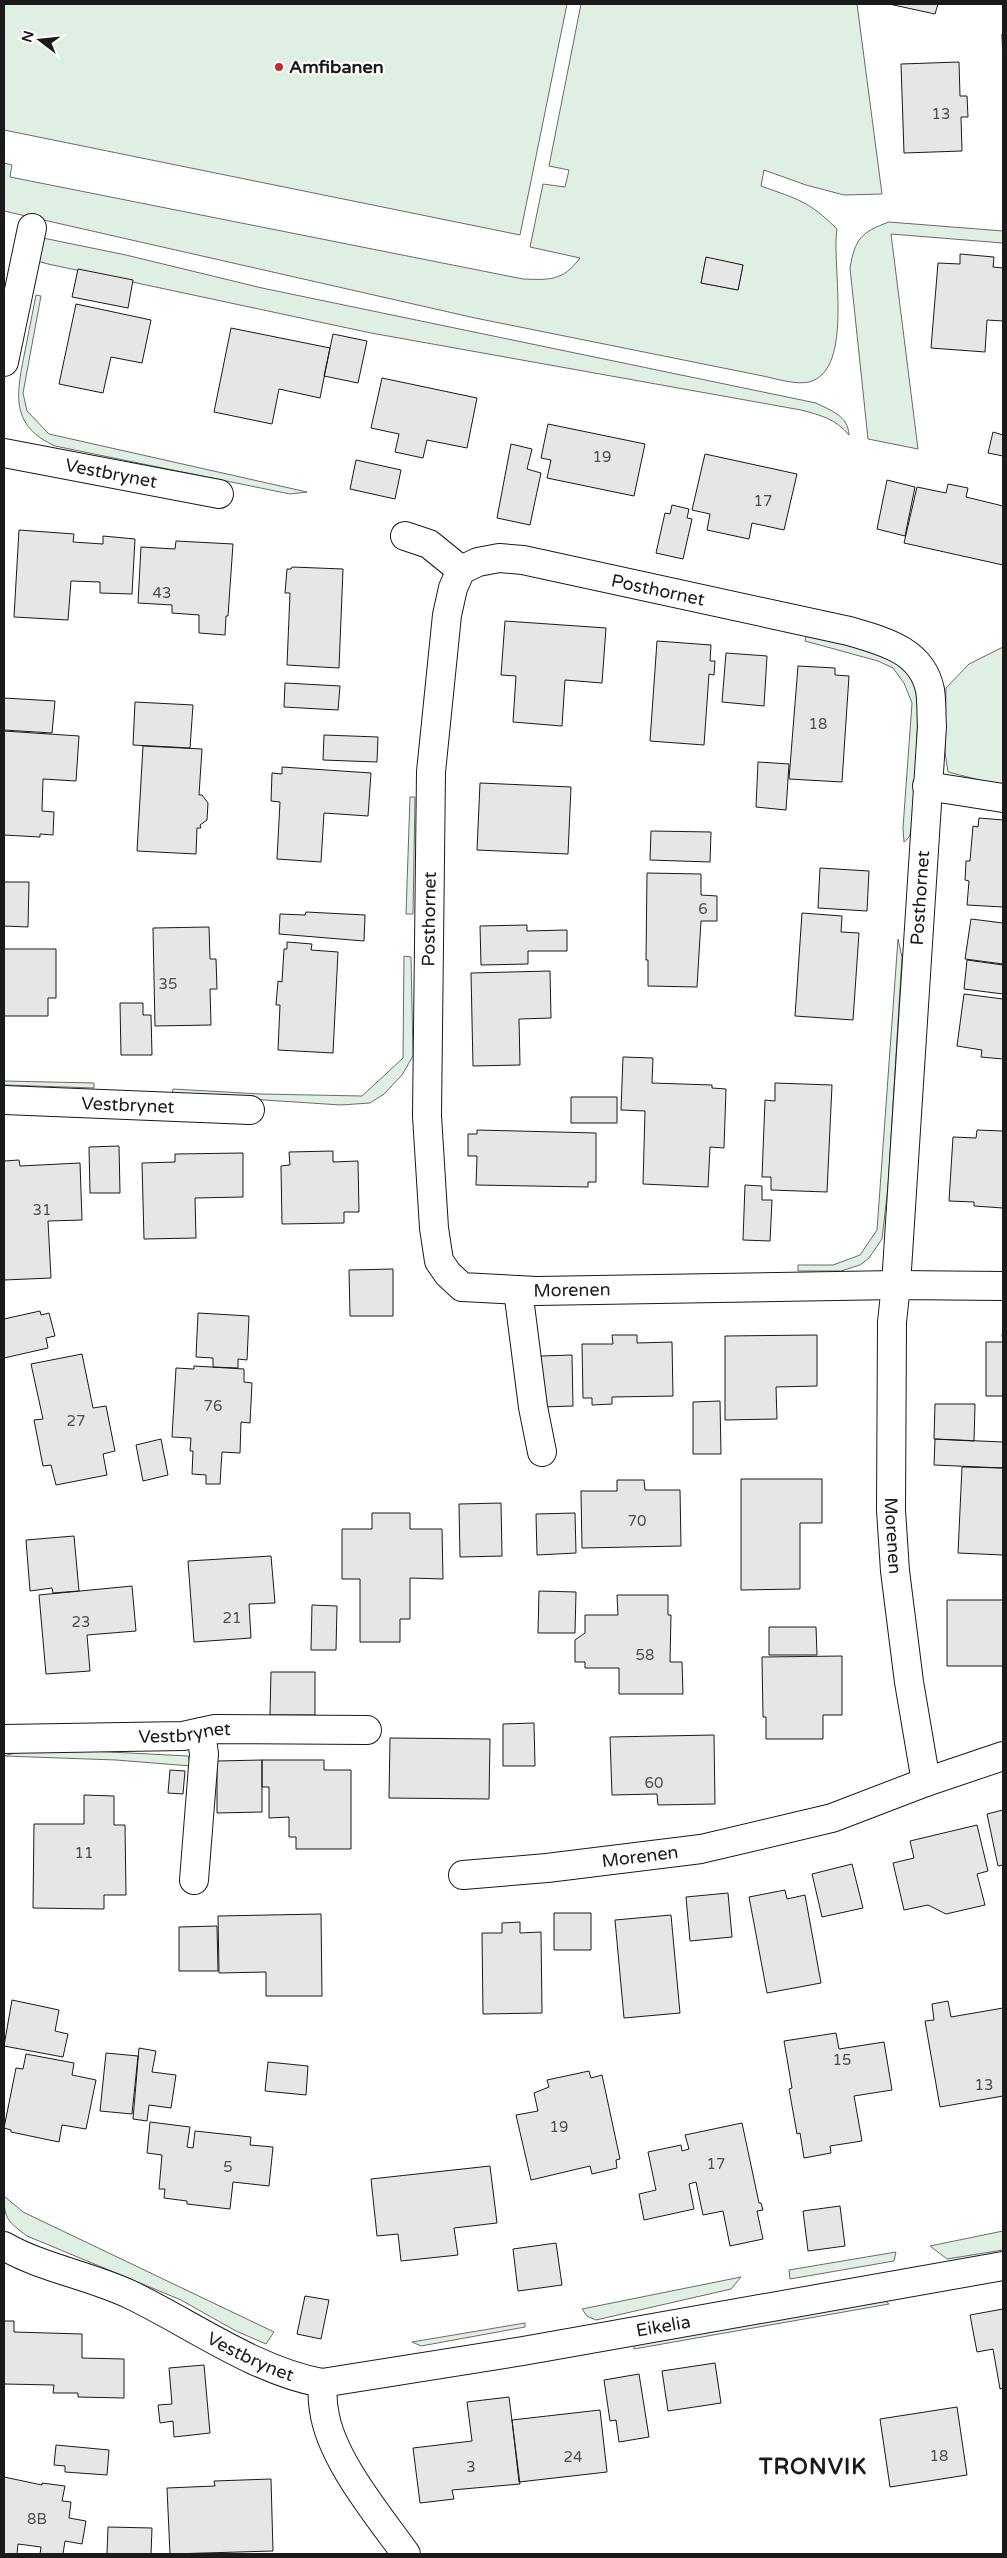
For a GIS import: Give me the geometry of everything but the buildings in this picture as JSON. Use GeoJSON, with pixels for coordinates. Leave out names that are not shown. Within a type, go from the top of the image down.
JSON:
{"type":"FeatureCollection","features":[{"type":"Feature","properties":{"kind":"street"},"geometry":{"type":"LineString","coordinates":[[4,362],[32,228]]}},
{"type":"Feature","properties":{"kind":"street","name":"Vestbrynet"},"geometry":{"type":"LineString","coordinates":[[4,453],[219,494]]}},
{"type":"Feature","properties":{"kind":"street"},"geometry":{"type":"LineString","coordinates":[[405,536],[429,544],[461,570]]}},
{"type":"Feature","properties":{"kind":"street","name":"Posthornet"},"geometry":{"type":"LineString","coordinates":[[439,1261],[434,1228],[427,1116],[431,772],[447,615],[453,588],[461,570],[478,562],[499,558],[523,560],[850,632],[896,646],[913,657],[924,674],[930,690],[932,726],[896,1285]]}},
{"type":"Feature","properties":{"kind":"street"},"geometry":{"type":"LineString","coordinates":[[927,786],[1003,798]]}},
{"type":"Feature","properties":{"kind":"street","name":"Vestbrynet"},"geometry":{"type":"LineString","coordinates":[[4,1100],[250,1110]]}},
{"type":"Feature","properties":{"kind":"street","name":"Morenen"},"geometry":{"type":"LineString","coordinates":[[439,1261],[448,1274],[462,1287],[518,1290],[896,1285],[1003,1286]]}},
{"type":"Feature","properties":{"kind":"street","name":"Morenen"},"geometry":{"type":"LineString","coordinates":[[896,1285],[892,1322],[892,1519],[895,1571],[909,1682],[926,1782]]}},
{"type":"Feature","properties":{"kind":"street"},"geometry":{"type":"LineString","coordinates":[[518,1290],[531,1398],[542,1452]]}},
{"type":"Feature","properties":{"kind":"street","name":"Vestbrynet"},"geometry":{"type":"LineString","coordinates":[[4,1739],[183,1736],[215,1729],[367,1730]]}},
{"type":"Feature","properties":{"kind":"street"},"geometry":{"type":"LineString","coordinates":[[194,1880],[204,1754],[201,1732]]}},
{"type":"Feature","properties":{"kind":"street","name":"Morenen"},"geometry":{"type":"LineString","coordinates":[[463,1875],[547,1868],[701,1849],[832,1818],[926,1782],[1003,1756]]}},
{"type":"Feature","properties":{"kind":"street","name":"Vestbrynet"},"geometry":{"type":"LineString","coordinates":[[4,2246],[21,2256],[127,2293],[275,2368],[301,2379],[322,2383]]}},
{"type":"Feature","properties":{"kind":"street","name":"Eikelia"},"geometry":{"type":"LineString","coordinates":[[322,2383],[487,2358],[1003,2266]]}},
{"type":"Feature","properties":{"kind":"street"},"geometry":{"type":"LineString","coordinates":[[322,2383],[324,2412],[333,2440],[350,2476],[406,2554]]}},
{"type":"Feature","properties":{"kind":"green space","name":"Amfibanen"},"geometry":{"type":"Polygon","coordinates":[[[4,4],[567,4],[520,235],[4,130],[4,4]]]}},
{"type":"Feature","properties":{"kind":"green space"},"geometry":{"type":"Polygon","coordinates":[[[581,4],[857,4],[882,194],[844,195],[806,185],[764,170],[761,186],[802,202],[818,212],[837,229],[838,314],[836,338],[832,358],[823,373],[809,382],[786,381],[475,318],[4,211],[4,163],[12,165],[10,177],[523,279],[548,279],[562,275],[574,266],[580,258],[530,247],[543,184],[565,187],[569,170],[549,166],[581,4]],[[706,258],[701,283],[738,290],[743,265],[706,258]]]}},
{"type":"Feature","properties":{"kind":"green space"},"geometry":{"type":"Polygon","coordinates":[[[889,222],[1003,231],[1003,243],[891,234],[918,449],[868,439],[850,268],[854,250],[861,238],[872,229],[889,222]]]}},
{"type":"Feature","properties":{"kind":"green space"},"geometry":{"type":"Polygon","coordinates":[[[43,238],[126,255],[262,288],[816,403],[838,415],[846,423],[849,435],[833,421],[801,410],[371,333],[48,264],[37,261],[43,238]]]}},
{"type":"Feature","properties":{"kind":"green space"},"geometry":{"type":"Polygon","coordinates":[[[36,295],[41,296],[23,393],[27,411],[49,434],[307,492],[290,494],[55,446],[41,438],[30,429],[24,419],[20,409],[19,397],[21,371],[36,295]]]}},
{"type":"Feature","properties":{"kind":"green space"},"geometry":{"type":"Polygon","coordinates":[[[806,636],[858,647],[884,656],[904,668],[912,680],[917,695],[916,768],[911,829],[909,837],[904,842],[903,828],[912,703],[904,683],[893,668],[878,661],[805,641],[806,636]]]}},
{"type":"Feature","properties":{"kind":"green space"},"geometry":{"type":"Polygon","coordinates":[[[1003,647],[1003,786],[948,772],[945,752],[946,688],[969,664],[1003,647]]]}},
{"type":"Feature","properties":{"kind":"green space"},"geometry":{"type":"Polygon","coordinates":[[[410,797],[415,797],[413,914],[406,914],[410,797]]]}},
{"type":"Feature","properties":{"kind":"green space"},"geometry":{"type":"Polygon","coordinates":[[[898,939],[902,957],[888,1187],[882,1239],[869,1258],[860,1265],[841,1271],[798,1271],[798,1265],[833,1265],[860,1255],[877,1230],[898,939]]]}},
{"type":"Feature","properties":{"kind":"green space"},"geometry":{"type":"Polygon","coordinates":[[[404,956],[411,957],[413,1056],[402,1075],[384,1094],[370,1103],[341,1105],[172,1094],[173,1089],[261,1094],[362,1096],[403,1058],[404,956]]]}},
{"type":"Feature","properties":{"kind":"green space"},"geometry":{"type":"Polygon","coordinates":[[[4,1081],[94,1083],[94,1088],[4,1085],[4,1081]]]}},
{"type":"Feature","properties":{"kind":"green space"},"geometry":{"type":"Polygon","coordinates":[[[32,1748],[188,1756],[191,1766],[116,1760],[4,1756],[32,1748]]]}},
{"type":"Feature","properties":{"kind":"green space"},"geometry":{"type":"Polygon","coordinates":[[[4,2196],[23,2212],[274,2332],[266,2344],[236,2331],[181,2300],[27,2236],[9,2220],[5,2210],[4,2196]]]}},
{"type":"Feature","properties":{"kind":"green space"},"geometry":{"type":"Polygon","coordinates":[[[1003,2231],[1003,2250],[947,2259],[930,2246],[1003,2231]]]}},
{"type":"Feature","properties":{"kind":"green space"},"geometry":{"type":"Polygon","coordinates":[[[896,2252],[894,2261],[790,2279],[789,2270],[896,2252]]]}},
{"type":"Feature","properties":{"kind":"green space"},"geometry":{"type":"Polygon","coordinates":[[[741,2277],[731,2289],[596,2320],[587,2316],[582,2309],[741,2277]]]}},
{"type":"Feature","properties":{"kind":"green space"},"geometry":{"type":"Polygon","coordinates":[[[883,2299],[889,2304],[634,2349],[634,2343],[883,2299]]]}},
{"type":"Feature","properties":{"kind":"green space"},"geometry":{"type":"Polygon","coordinates":[[[525,2323],[525,2327],[421,2346],[412,2342],[525,2323]]]}},
{"type":"Feature","properties":{"kind":"place","name":"Amfibanen"},"geometry":{"type":"Point","coordinates":[279,67]}},
{"type":"Feature","properties":{"kind":"district","name":"TRONVIK"},"geometry":{"type":"Point","coordinates":[813,2467]}}]}
